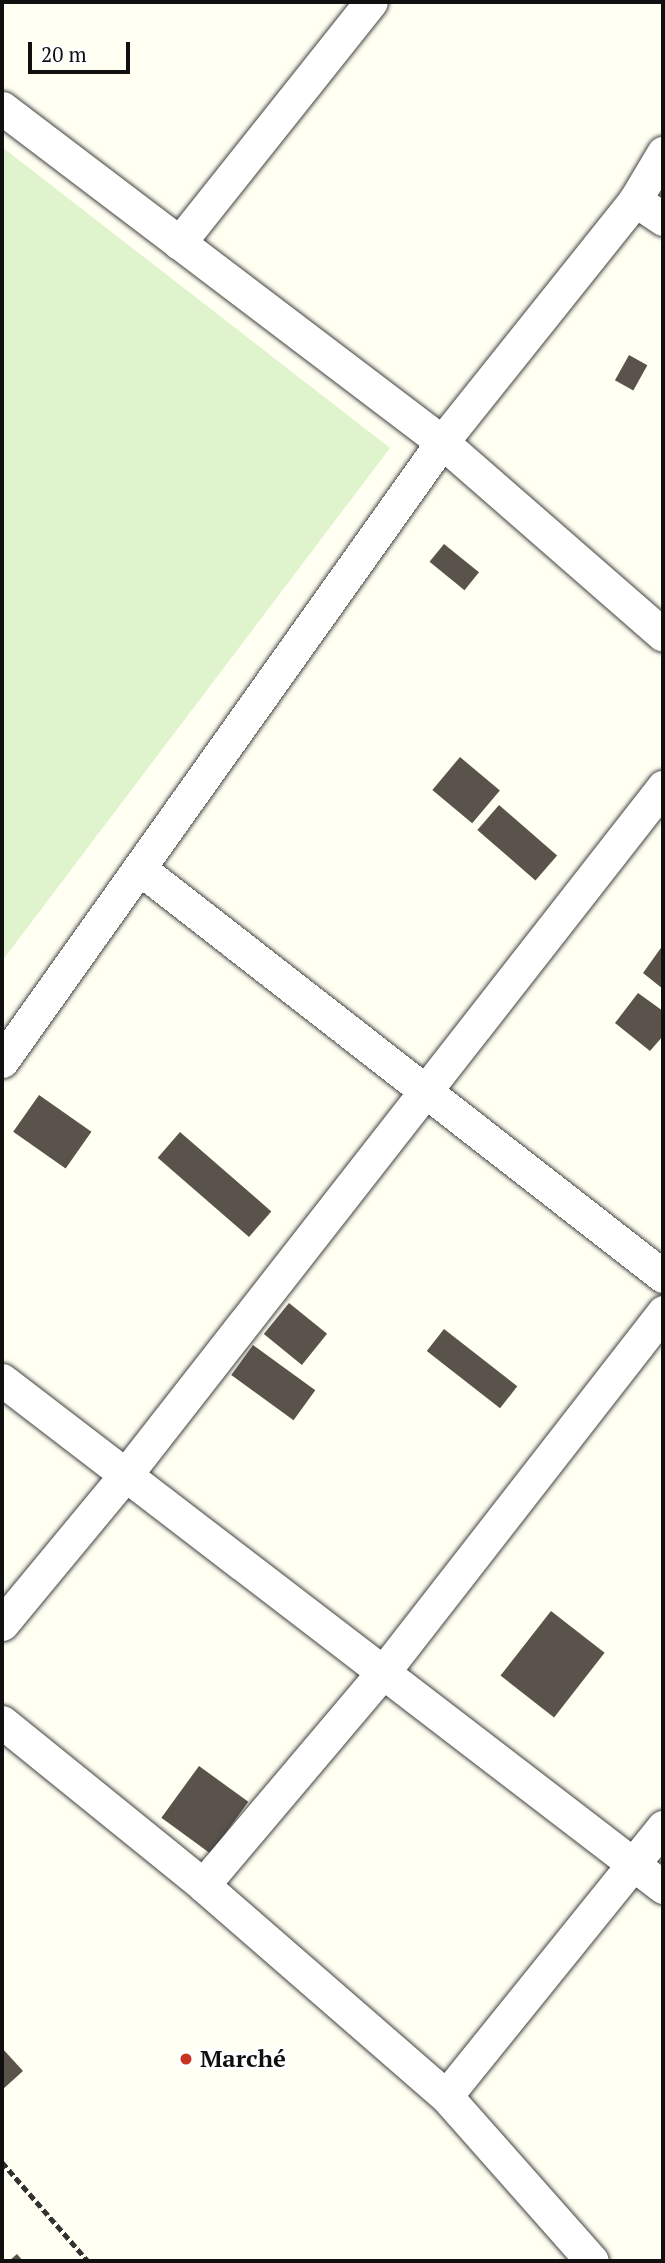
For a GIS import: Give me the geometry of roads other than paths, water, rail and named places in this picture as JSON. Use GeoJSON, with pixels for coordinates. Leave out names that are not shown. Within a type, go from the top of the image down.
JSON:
{"type":"FeatureCollection","features":[{"type":"Feature","properties":{"kind":"street"},"geometry":{"type":"LineString","coordinates":[[179,243],[371,2]]}},
{"type":"Feature","properties":{"kind":"street"},"geometry":{"type":"LineString","coordinates":[[2,108],[442,442],[663,635]]}},
{"type":"Feature","properties":{"kind":"street"},"geometry":{"type":"LineString","coordinates":[[2,1061],[442,442],[635,200],[663,153]]}},
{"type":"Feature","properties":{"kind":"street"},"geometry":{"type":"LineString","coordinates":[[635,200],[663,219]]}},
{"type":"Feature","properties":{"kind":"street"},"geometry":{"type":"LineString","coordinates":[[2,1624],[127,1473],[663,787]]}},
{"type":"Feature","properties":{"kind":"street"},"geometry":{"type":"LineString","coordinates":[[139,868],[428,1088],[663,1276]]}},
{"type":"Feature","properties":{"kind":"street"},"geometry":{"type":"LineString","coordinates":[[203,1885],[384,1671],[663,1312]]}},
{"type":"Feature","properties":{"kind":"street"},"geometry":{"type":"LineString","coordinates":[[2,1380],[127,1473],[663,1887]]}},
{"type":"Feature","properties":{"kind":"street"},"geometry":{"type":"LineString","coordinates":[[2,1722],[203,1885],[446,2096],[592,2261]]}},
{"type":"Feature","properties":{"kind":"street"},"geometry":{"type":"LineString","coordinates":[[446,2096],[663,1827]]}},
{"type":"Feature","properties":{"kind":"place","name":"Marché"},"geometry":{"type":"Point","coordinates":[186,2059]}}]}
